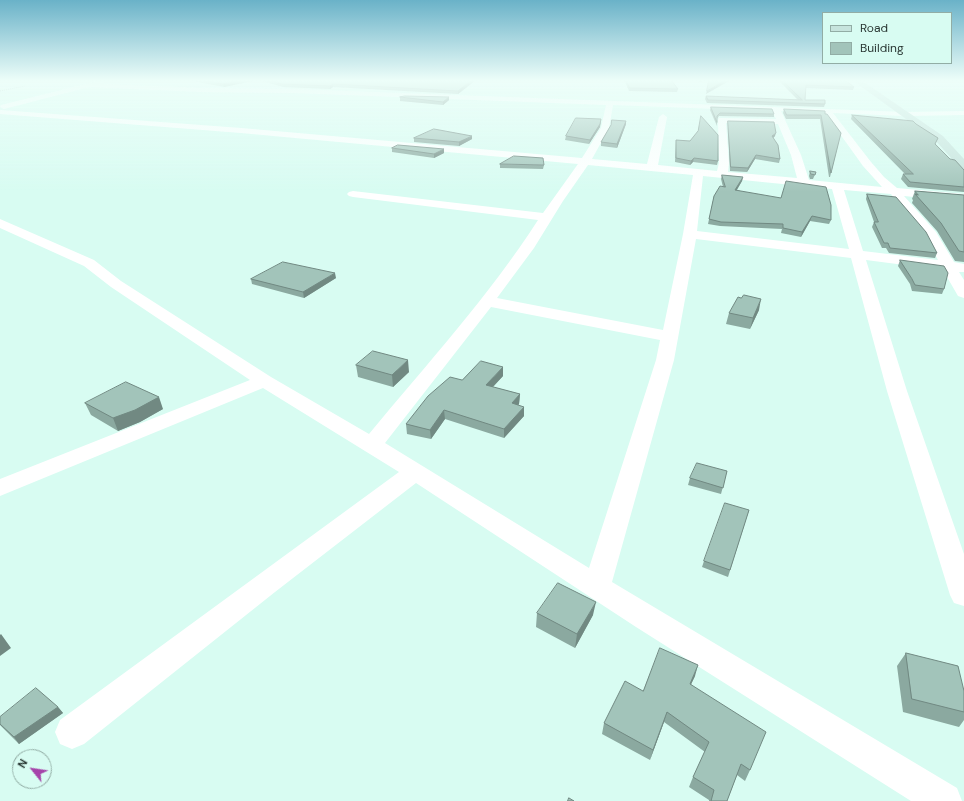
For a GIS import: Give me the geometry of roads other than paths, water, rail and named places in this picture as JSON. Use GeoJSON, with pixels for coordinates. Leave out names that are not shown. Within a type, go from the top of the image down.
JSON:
{"type":"FeatureCollection","features":[{"type":"Feature","properties":{"kind":"street"},"geometry":{"type":"LineString","coordinates":[[74,117],[205,127],[652,167],[964,198]]}},
{"type":"Feature","properties":{"kind":"street"},"geometry":{"type":"LineString","coordinates":[[372,445],[528,248],[547,217],[585,162],[605,128],[607,117]]}},
{"type":"Feature","properties":{"kind":"street"},"geometry":{"type":"LineString","coordinates":[[652,167],[666,117]]}},
{"type":"Feature","properties":{"kind":"street"},"geometry":{"type":"LineString","coordinates":[[779,117],[796,154],[804,182]]}},
{"type":"Feature","properties":{"kind":"street"},"geometry":{"type":"LineString","coordinates":[[833,117],[867,164],[880,179],[894,191],[931,235],[964,293]]}},
{"type":"Feature","properties":{"kind":"street"},"geometry":{"type":"LineString","coordinates":[[909,117],[938,138],[964,166]]}},
{"type":"Feature","properties":{"kind":"street"},"geometry":{"type":"LineString","coordinates":[[710,120],[781,122]]}},
{"type":"Feature","properties":{"kind":"street"},"geometry":{"type":"LineString","coordinates":[[722,120],[724,163],[722,174]]}},
{"type":"Feature","properties":{"kind":"street"},"geometry":{"type":"LineString","coordinates":[[597,587],[665,360],[690,234],[696,183],[699,172]]}},
{"type":"Feature","properties":{"kind":"street"},"geometry":{"type":"LineString","coordinates":[[837,186],[897,391],[964,594]]}},
{"type":"Feature","properties":{"kind":"street"},"geometry":{"type":"LineString","coordinates":[[353,194],[547,217]]}},
{"type":"Feature","properties":{"kind":"street"},"geometry":{"type":"LineString","coordinates":[[0,223],[89,263],[116,284],[264,380],[416,472],[597,587],[944,801]]}},
{"type":"Feature","properties":{"kind":"street"},"geometry":{"type":"LineString","coordinates":[[690,234],[964,268]]}},
{"type":"Feature","properties":{"kind":"street"},"geometry":{"type":"LineString","coordinates":[[487,301],[670,337]]}},
{"type":"Feature","properties":{"kind":"street"},"geometry":{"type":"LineString","coordinates":[[0,488],[264,380]]}},
{"type":"Feature","properties":{"kind":"street"},"geometry":{"type":"LineString","coordinates":[[72,732],[265,584],[416,472]]}}]}
